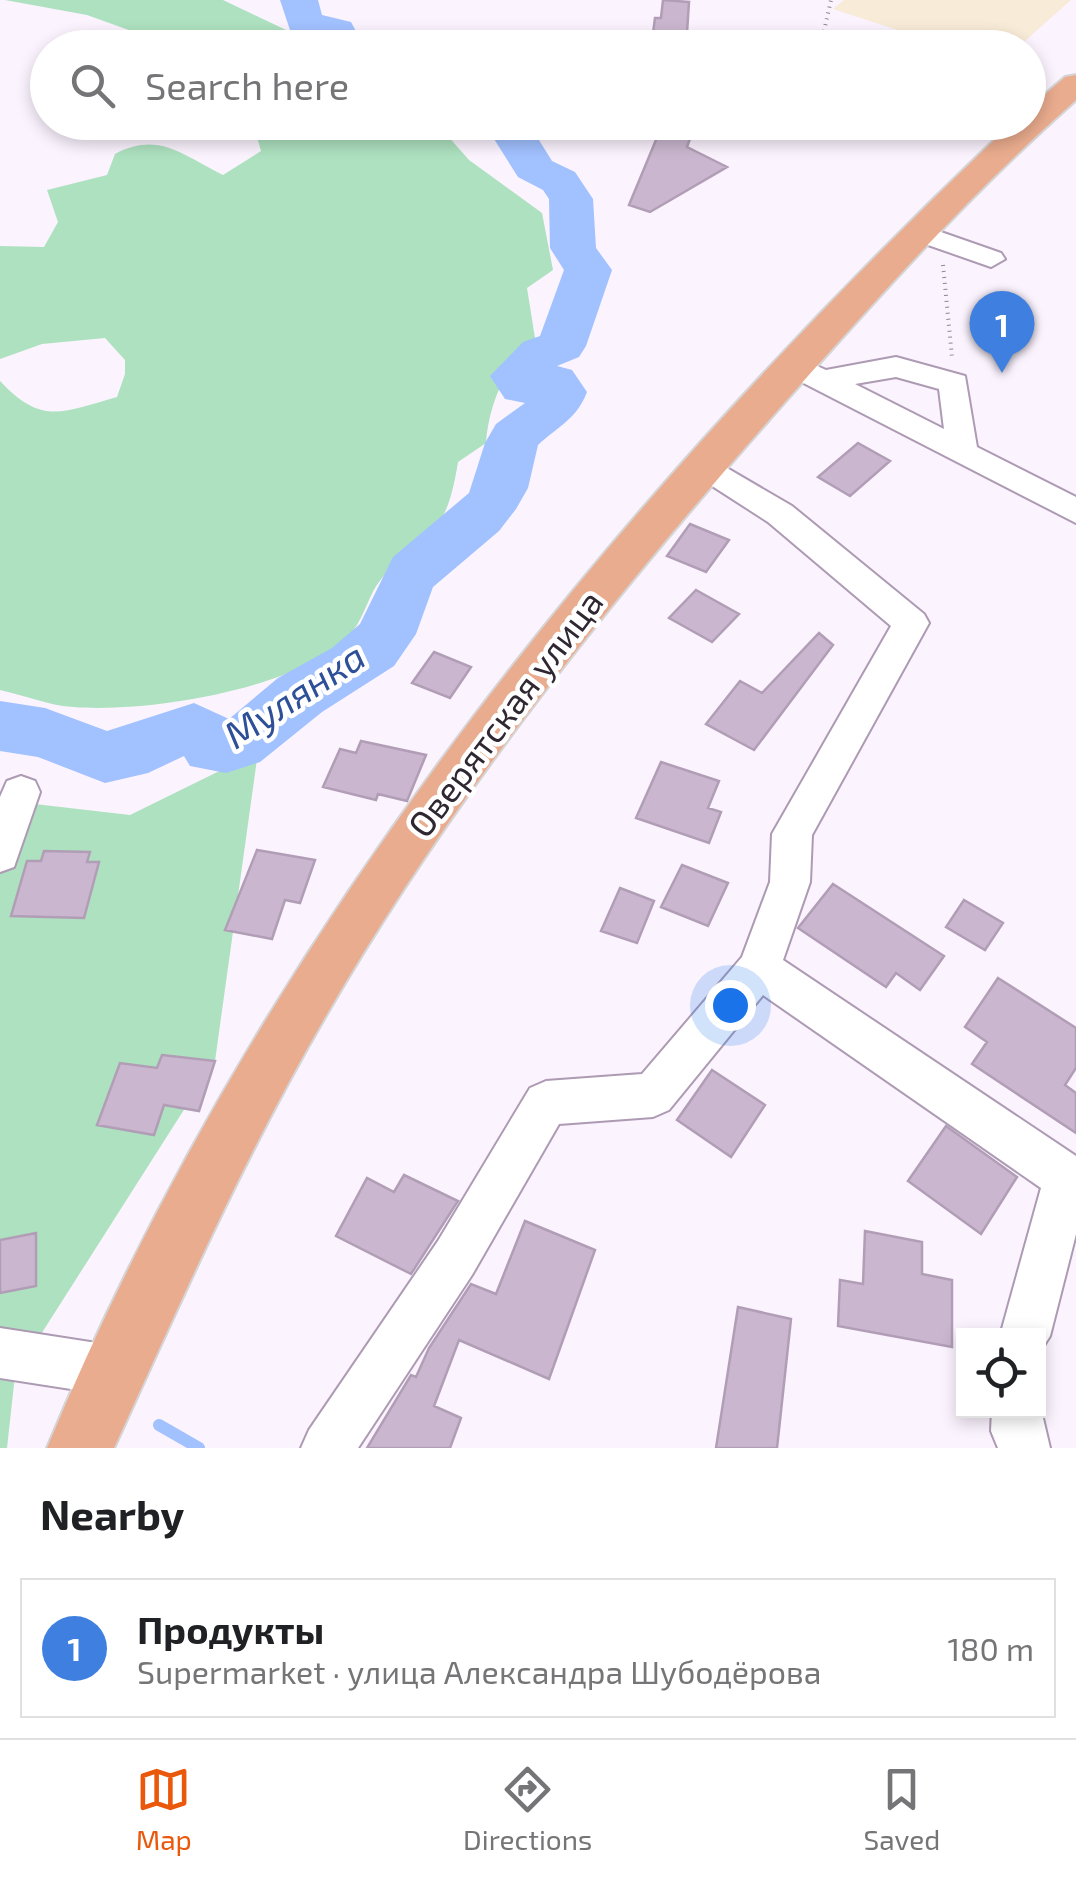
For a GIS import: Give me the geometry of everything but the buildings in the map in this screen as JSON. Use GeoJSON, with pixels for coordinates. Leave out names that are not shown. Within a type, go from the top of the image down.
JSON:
{"type":"FeatureCollection","features":[{"type":"Feature","properties":{"kind":"main road","name":"Оверятская улица"},"geometry":{"type":"LineString","coordinates":[[1046,110],[1076,84]]}},
{"type":"Feature","properties":{"kind":"main road","name":"Оверятская улица"},"geometry":{"type":"LineString","coordinates":[[80,1448],[186,1222],[307,998],[444,791],[558,637],[703,465],[809,373],[931,246],[990,158],[1011,140]]}},
{"type":"Feature","properties":{"kind":"street"},"geometry":{"type":"LineString","coordinates":[[931,246],[991,259]]}},
{"type":"Feature","properties":{"kind":"street"},"geometry":{"type":"LineString","coordinates":[[809,373],[896,367],[954,383],[962,451]]}},
{"type":"Feature","properties":{"kind":"street"},"geometry":{"type":"LineString","coordinates":[[809,373],[1076,511]]}},
{"type":"Feature","properties":{"kind":"street"},"geometry":{"type":"LineString","coordinates":[[327,1448],[455,1258],[546,1103],[654,1096],[759,968],[790,882],[792,834],[911,623],[780,514],[703,465]]}},
{"type":"Feature","properties":{"kind":"street"},"geometry":{"type":"LineString","coordinates":[[0,855],[21,792]]}},
{"type":"Feature","properties":{"kind":"street"},"geometry":{"type":"LineString","coordinates":[[759,968],[1072,1181],[1027,1328]]}},
{"type":"Feature","properties":{"kind":"street"},"geometry":{"type":"LineString","coordinates":[[0,1353],[116,1372]]}},
{"type":"Feature","properties":{"kind":"street"},"geometry":{"type":"LineString","coordinates":[[1018,1418],[1017,1431],[1024,1448]]}},
{"type":"Feature","properties":{"kind":"path"},"geometry":{"type":"LineString","coordinates":[[824,30],[832,0]]}},
{"type":"Feature","properties":{"kind":"path"},"geometry":{"type":"LineString","coordinates":[[931,246],[954,383]]}},
{"type":"Feature","properties":{"kind":"shaded area"},"geometry":{"type":"Polygon","coordinates":[[[844,0],[1071,0],[1037,30],[898,30],[833,9],[844,0]]]}},
{"type":"Feature","properties":{"kind":"green space"},"geometry":{"type":"Polygon","coordinates":[[[5,0],[223,0],[286,30],[129,30],[87,15],[5,0]]]}},
{"type":"Feature","properties":{"kind":"green space"},"geometry":{"type":"Polygon","coordinates":[[[258,140],[451,140],[469,160],[542,213],[553,270],[527,288],[535,338],[516,359],[501,385],[486,443],[458,462],[441,520],[382,578],[353,631],[330,651],[300,668],[223,693],[141,706],[65,706],[0,690],[0,381],[28,405],[54,412],[67,410],[117,397],[125,360],[105,338],[42,344],[0,359],[0,246],[44,247],[58,222],[47,190],[107,175],[115,154],[131,147],[170,148],[223,175],[261,151],[258,140]]]}},
{"type":"Feature","properties":{"kind":"green space"},"geometry":{"type":"Polygon","coordinates":[[[258,752],[215,1061],[15,1375],[7,1448],[0,1448],[0,800],[130,815],[258,752]]]}},
{"type":"Feature","properties":{"kind":"waterway","name":"Мулянка"},"geometry":{"type":"LineString","coordinates":[[299,0],[304,22],[337,30]]}},
{"type":"Feature","properties":{"kind":"waterway","name":"Мулянка"},"geometry":{"type":"LineString","coordinates":[[0,726],[45,733],[105,757],[126,755],[149,740],[194,728],[208,738],[212,748],[226,748],[249,738],[300,695],[354,664],[382,640],[413,572],[489,507],[500,488],[515,437],[553,408],[561,392],[554,382],[523,387],[515,376],[541,353],[561,346],[588,270],[573,248],[571,199],[559,181],[533,168],[529,155],[517,148],[515,140]]}},
{"type":"Feature","properties":{"kind":"waterway"},"geometry":{"type":"LineString","coordinates":[[159,1425],[199,1448]]}},
{"type":"Feature","properties":{"kind":"place","name":"Пpoдукты"},"geometry":{"type":"Point","coordinates":[1002,373]}}]}
